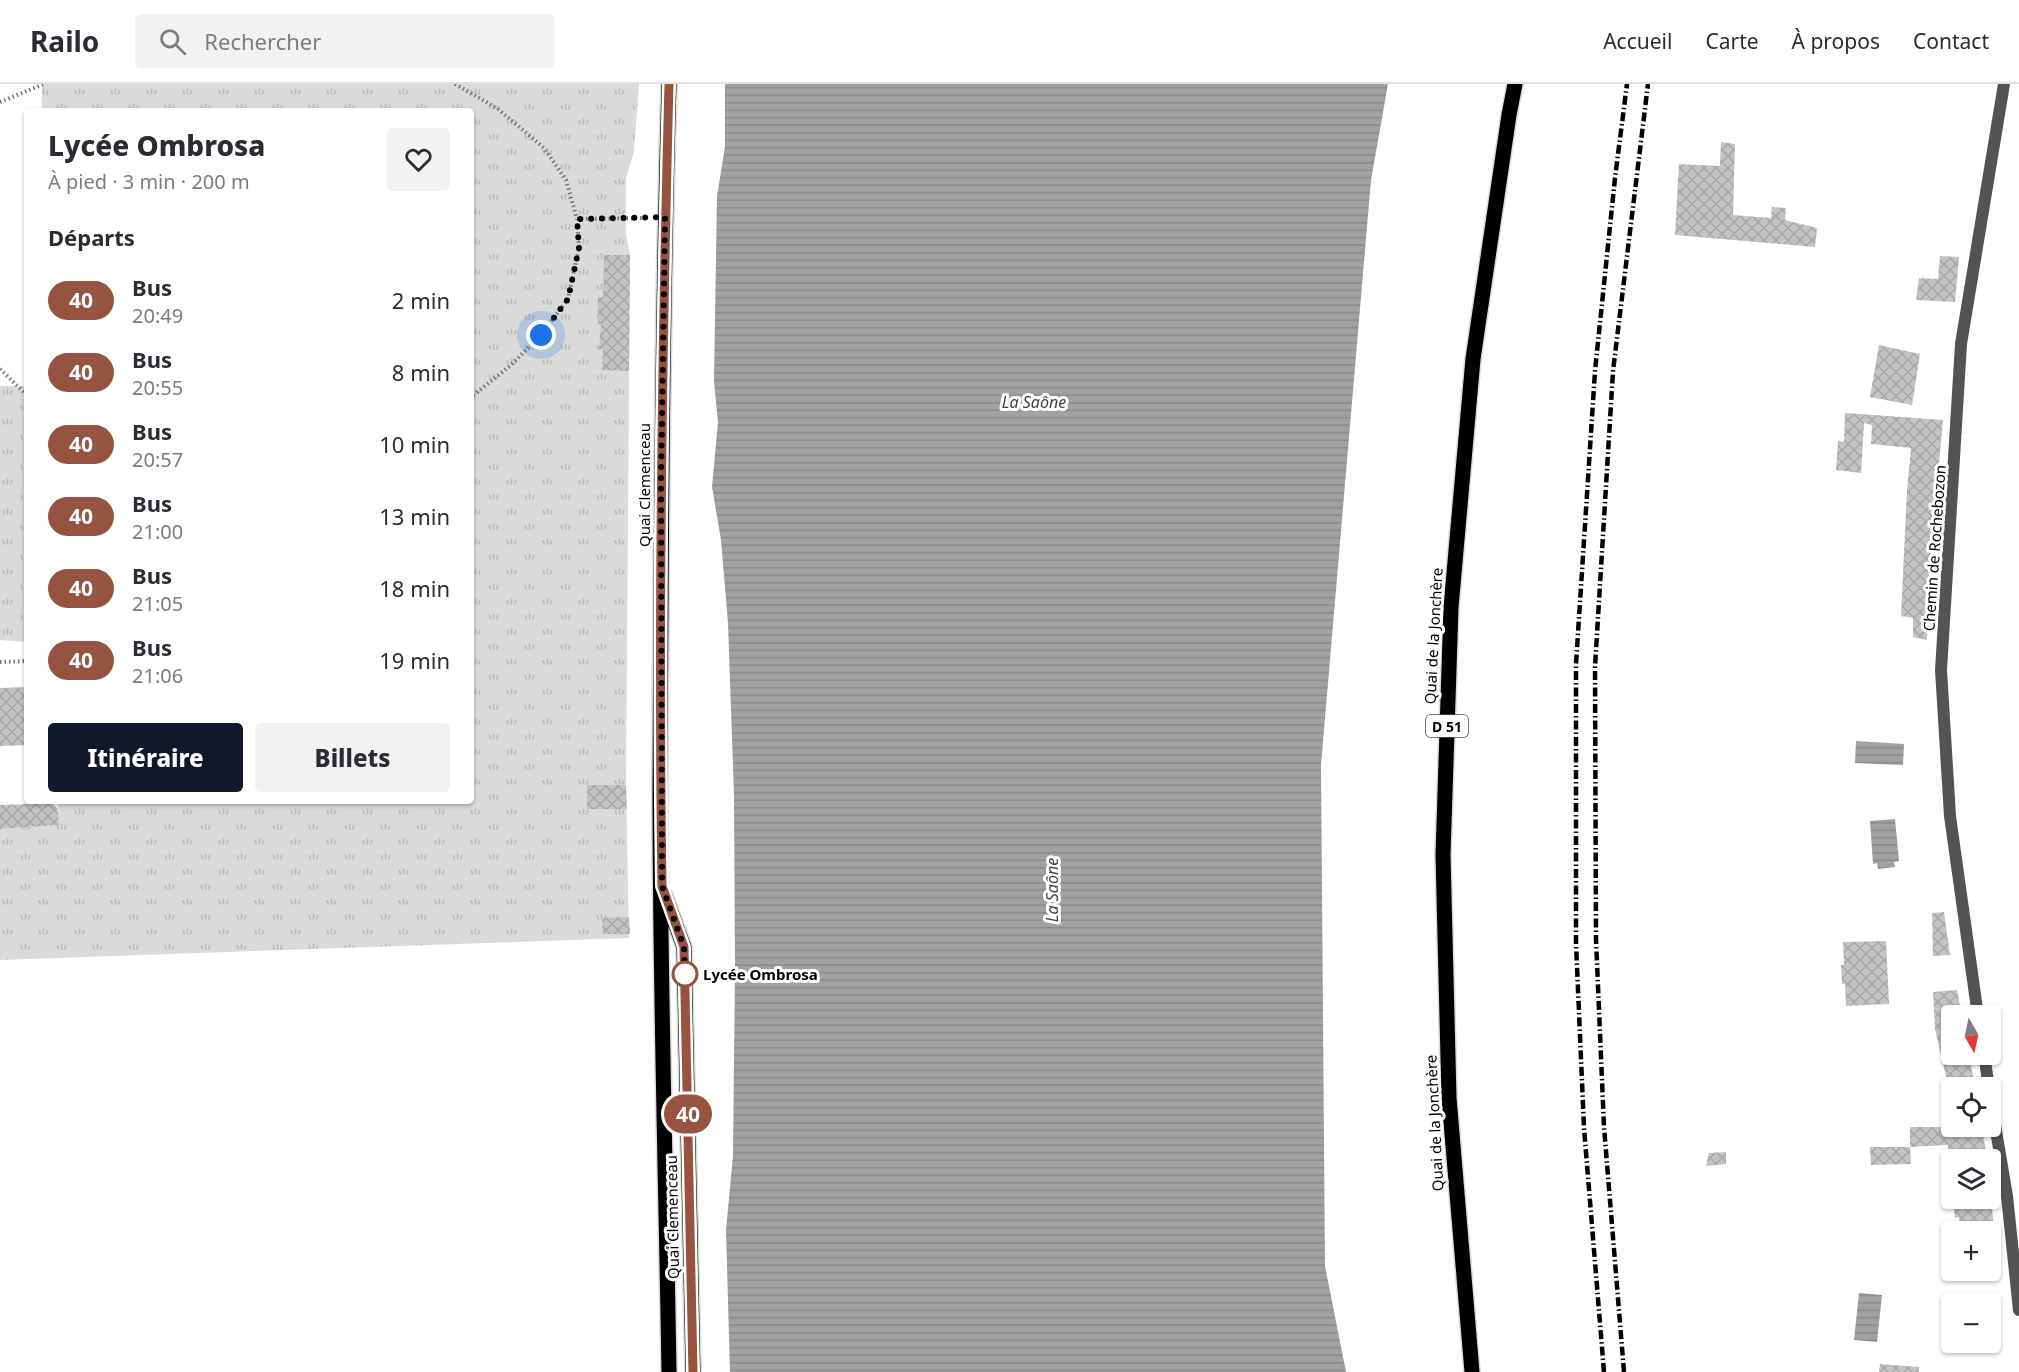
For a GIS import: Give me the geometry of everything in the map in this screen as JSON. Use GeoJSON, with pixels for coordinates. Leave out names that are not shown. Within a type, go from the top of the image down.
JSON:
{"type":"FeatureCollection","features":[{"type":"Feature","properties":{"kind":"main road","name":"Quai Clemenceau"},"geometry":{"type":"LineString","coordinates":[[669,84],[661,485],[662,886],[669,1372]]}},
{"type":"Feature","properties":{"kind":"main road","name":"Quai de la Jonchère"},"geometry":{"type":"LineString","coordinates":[[1472,1372],[1449,1098],[1443,855],[1451,607],[1473,359],[1515,84]]}},
{"type":"Feature","properties":{"kind":"main road","name":"Quai Clemenceau"},"geometry":{"type":"LineString","coordinates":[[662,886],[684,947],[693,1372]]}},
{"type":"Feature","properties":{"kind":"street","name":"Chemin de Rochebozon"},"geometry":{"type":"LineString","coordinates":[[1976,1005],[1950,816],[1941,670],[1961,344],[2004,84]]}},
{"type":"Feature","properties":{"kind":"street"},"geometry":{"type":"LineString","coordinates":[[1997,1137],[2007,1196],[2019,1310]]}},
{"type":"Feature","properties":{"kind":"path"},"geometry":{"type":"LineString","coordinates":[[0,102],[44,84]]}},
{"type":"Feature","properties":{"kind":"path"},"geometry":{"type":"LineString","coordinates":[[455,84],[498,109],[544,148],[566,180],[577,219],[579,248],[568,299],[541,335],[510,366],[474,395]]}},
{"type":"Feature","properties":{"kind":"path"},"geometry":{"type":"LineString","coordinates":[[577,219],[665,217]]}},
{"type":"Feature","properties":{"kind":"path"},"geometry":{"type":"LineString","coordinates":[[0,369],[24,392]]}},
{"type":"Feature","properties":{"kind":"path"},"geometry":{"type":"LineString","coordinates":[[0,662],[24,661]]}},
{"type":"Feature","properties":{"kind":"green space"},"geometry":{"type":"Polygon","coordinates":[[[42,84],[639,84],[634,152],[626,178],[626,234],[630,255],[626,785],[629,938],[0,960],[0,829],[59,825],[58,804],[474,804],[474,108],[42,108],[42,84]]]}},
{"type":"Feature","properties":{"kind":"green space"},"geometry":{"type":"Polygon","coordinates":[[[0,386],[24,386],[24,642],[0,640],[0,386]]]}},
{"type":"Feature","properties":{"kind":"water","name":"La Saône"},"geometry":{"type":"Polygon","coordinates":[[[725,84],[1388,84],[1371,180],[1321,765],[1325,1266],[1346,1372],[730,1372],[726,1230],[733,1156],[734,794],[728,623],[721,540],[712,487],[718,422],[714,381],[717,196],[725,147],[725,84]]]}},
{"type":"Feature","properties":{"kind":"water"},"geometry":{"type":"Polygon","coordinates":[[[1856,741],[1904,744],[1903,765],[1855,763],[1856,741]]]}},
{"type":"Feature","properties":{"kind":"water"},"geometry":{"type":"Polygon","coordinates":[[[1895,819],[1899,861],[1894,862],[1895,867],[1878,869],[1877,863],[1873,864],[1870,821],[1895,819]]]}},
{"type":"Feature","properties":{"kind":"water"},"geometry":{"type":"Polygon","coordinates":[[[1859,1293],[1882,1295],[1877,1342],[1854,1340],[1859,1293]]]}},
{"type":"Feature","properties":{"kind":"building"},"geometry":{"type":"Polygon","coordinates":[[[1721,142],[1735,144],[1733,215],[1771,218],[1772,207],[1786,208],[1785,220],[1817,228],[1815,247],[1675,235],[1679,164],[1720,166],[1721,142]]]}},
{"type":"Feature","properties":{"kind":"building"},"geometry":{"type":"Polygon","coordinates":[[[604,255],[630,255],[629,371],[602,370],[603,349],[599,349],[601,324],[598,324],[598,297],[603,297],[604,255]]]}},
{"type":"Feature","properties":{"kind":"building"},"geometry":{"type":"Polygon","coordinates":[[[1940,256],[1959,257],[1955,302],[1916,300],[1919,278],[1938,279],[1940,256]]]}},
{"type":"Feature","properties":{"kind":"building"},"geometry":{"type":"Polygon","coordinates":[[[1879,345],[1920,354],[1912,405],[1870,397],[1879,345]]]}},
{"type":"Feature","properties":{"kind":"building"},"geometry":{"type":"Polygon","coordinates":[[[1845,413],[1943,420],[1929,572],[1927,640],[1913,637],[1913,618],[1901,616],[1911,448],[1871,444],[1872,425],[1864,423],[1861,473],[1836,470],[1838,441],[1844,442],[1845,413]]]}},
{"type":"Feature","properties":{"kind":"building"},"geometry":{"type":"Polygon","coordinates":[[[24,687],[24,745],[0,746],[0,688],[24,687]]]}},
{"type":"Feature","properties":{"kind":"building"},"geometry":{"type":"Polygon","coordinates":[[[587,785],[626,785],[627,809],[587,809],[587,785]]]}},
{"type":"Feature","properties":{"kind":"building"},"geometry":{"type":"Polygon","coordinates":[[[53,804],[58,809],[59,825],[0,829],[0,805],[53,804]]]}},
{"type":"Feature","properties":{"kind":"building"},"geometry":{"type":"Polygon","coordinates":[[[1944,912],[1950,955],[1933,956],[1932,913],[1944,912]]]}},
{"type":"Feature","properties":{"kind":"building"},"geometry":{"type":"Polygon","coordinates":[[[629,917],[630,934],[603,934],[602,918],[629,917]]]}},
{"type":"Feature","properties":{"kind":"building"},"geometry":{"type":"Polygon","coordinates":[[[1886,941],[1889,1004],[1846,1006],[1841,965],[1844,965],[1843,942],[1886,941]]]}},
{"type":"Feature","properties":{"kind":"building"},"geometry":{"type":"Polygon","coordinates":[[[1957,990],[1960,1005],[1941,1005],[1941,1055],[1935,1029],[1933,992],[1957,990]]]}},
{"type":"Feature","properties":{"kind":"building"},"geometry":{"type":"Polygon","coordinates":[[[1943,1065],[1971,1065],[1973,1077],[1946,1077],[1943,1065]]]}},
{"type":"Feature","properties":{"kind":"building"},"geometry":{"type":"Polygon","coordinates":[[[1910,1127],[1941,1127],[1941,1137],[1984,1137],[1985,1149],[1948,1149],[1948,1145],[1910,1147],[1910,1127]]]}},
{"type":"Feature","properties":{"kind":"building"},"geometry":{"type":"Polygon","coordinates":[[[1870,1147],[1910,1147],[1911,1164],[1871,1165],[1870,1147]]]}},
{"type":"Feature","properties":{"kind":"building"},"geometry":{"type":"Polygon","coordinates":[[[1726,1152],[1726,1164],[1706,1166],[1709,1153],[1726,1152]]]}},
{"type":"Feature","properties":{"kind":"building"},"geometry":{"type":"Polygon","coordinates":[[[1954,1209],[1992,1209],[1993,1221],[1959,1221],[1959,1217],[1955,1218],[1954,1209]]]}},
{"type":"Feature","properties":{"kind":"building"},"geometry":{"type":"Polygon","coordinates":[[[1880,1364],[1919,1367],[1919,1372],[1879,1372],[1880,1364]]]}},
{"type":"Feature","properties":{"kind":"railway"},"geometry":{"type":"LineString","coordinates":[[1604,1372],[1584,1128],[1576,943],[1576,664],[1595,371],[1627,84]]}},
{"type":"Feature","properties":{"kind":"railway"},"geometry":{"type":"LineString","coordinates":[[1624,1372],[1604,1127],[1596,939],[1595,667],[1613,371],[1648,84]]}},
{"type":"Feature","properties":{"kind":"bus line","name":"40"},"geometry":{"type":"LineString","coordinates":[[669,84],[661,485],[660,798],[662,886],[684,947],[693,1372]]}},
{"type":"Feature","properties":{"kind":"place","name":"Lycée Ombrosa"},"geometry":{"type":"Point","coordinates":[685,974]}},
{"type":"Feature","properties":{"kind":"route"},"geometry":{"type":"LineString","coordinates":[[541,335],[568,299],[579,248],[577,219],[665,217],[661,485],[662,886],[684,947],[685,974]]}}]}
